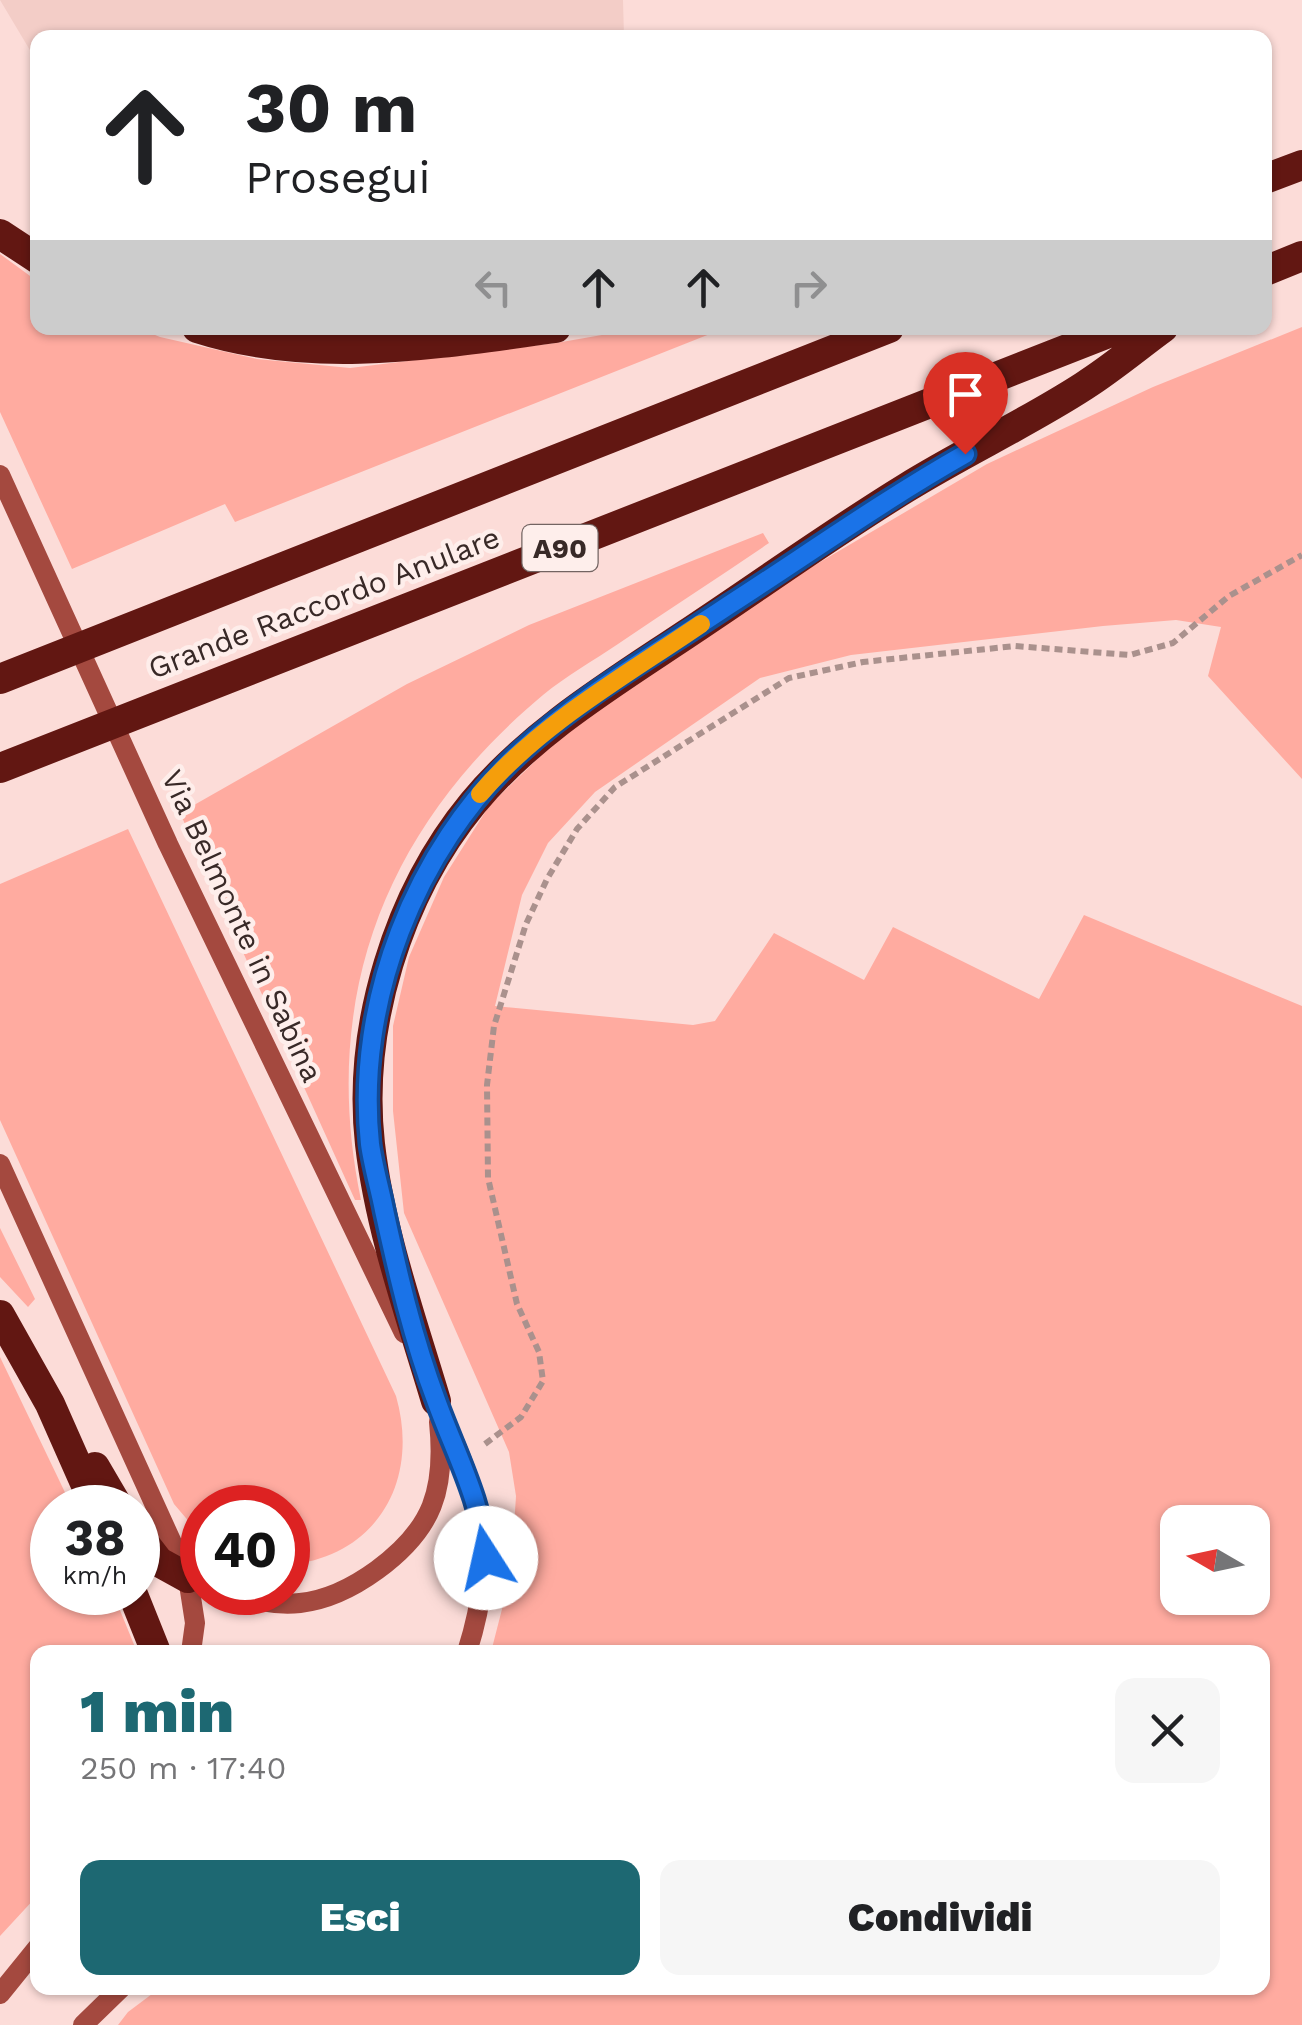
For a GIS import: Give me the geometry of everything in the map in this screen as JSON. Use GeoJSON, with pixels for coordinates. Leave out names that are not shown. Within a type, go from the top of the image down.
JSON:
{"type":"FeatureCollection","features":[{"type":"Feature","properties":{"kind":"highway"},"geometry":{"type":"LineString","coordinates":[[1272,176],[1302,165]]}},
{"type":"Feature","properties":{"kind":"highway"},"geometry":{"type":"LineString","coordinates":[[0,234],[30,255]]}},
{"type":"Feature","properties":{"kind":"highway"},"geometry":{"type":"LineString","coordinates":[[1272,268],[1302,256]]}},
{"type":"Feature","properties":{"kind":"highway"},"geometry":{"type":"LineString","coordinates":[[225,335],[262,344],[322,350],[393,350],[504,335]]}},
{"type":"Feature","properties":{"kind":"highway","name":"Grande Raccordo Anulare"},"geometry":{"type":"LineString","coordinates":[[0,679],[871,335]]}},
{"type":"Feature","properties":{"kind":"highway","name":"Grande Raccordo Anulare"},"geometry":{"type":"LineString","coordinates":[[0,768],[1103,335]]}},
{"type":"Feature","properties":{"kind":"highway"},"geometry":{"type":"LineString","coordinates":[[436,1400],[395,1261],[370,1144],[370,1081],[375,1025],[386,974],[404,922],[450,835],[477,798],[520,752],[601,692],[905,488],[1085,386],[1154,335]]}},
{"type":"Feature","properties":{"kind":"highway"},"geometry":{"type":"LineString","coordinates":[[0,1315],[50,1404],[104,1485]]}},
{"type":"Feature","properties":{"kind":"highway"},"geometry":{"type":"LineString","coordinates":[[50,1404],[86,1485]]}},
{"type":"Feature","properties":{"kind":"highway"},"geometry":{"type":"LineString","coordinates":[[141,1615],[153,1645]]}},
{"type":"Feature","properties":{"kind":"main road","name":"Via Belmonte in Sabina"},"geometry":{"type":"LineString","coordinates":[[0,476],[168,844],[463,1461],[486,1558],[478,1616],[469,1645]]}},
{"type":"Feature","properties":{"kind":"main road"},"geometry":{"type":"LineString","coordinates":[[0,1164],[180,1550]]}},
{"type":"Feature","properties":{"kind":"main road","name":"Via Belmonte in Sabina"},"geometry":{"type":"LineString","coordinates":[[310,1600],[342,1591],[402,1551],[429,1514],[438,1486],[441,1452],[436,1400]]}},
{"type":"Feature","properties":{"kind":"main road"},"geometry":{"type":"LineString","coordinates":[[192,1645],[196,1615]]}},
{"type":"Feature","properties":{"kind":"main road"},"geometry":{"type":"LineString","coordinates":[[0,1994],[30,1958]]}},
{"type":"Feature","properties":{"kind":"main road"},"geometry":{"type":"LineString","coordinates":[[83,2025],[114,1995]]}},
{"type":"Feature","properties":{"kind":"path"},"geometry":{"type":"LineString","coordinates":[[463,1461],[521,1417],[543,1381],[539,1352],[518,1304],[488,1178],[486,1084],[494,1026],[526,924],[547,879],[577,829],[615,786],[789,678],[863,662],[1016,646],[1130,654],[1173,643],[1228,596],[1302,556]]}},
{"type":"Feature","properties":{"kind":"shaded area"},"geometry":{"type":"Polygon","coordinates":[[[0,0],[623,0],[624,30],[30,30],[30,50],[0,0]]]}},
{"type":"Feature","properties":{"kind":"shaded area"},"geometry":{"type":"Polygon","coordinates":[[[0,254],[30,276],[30,335],[155,335],[257,359],[350,368],[602,335],[707,335],[235,522],[225,504],[72,569],[0,412],[0,254]]]}},
{"type":"Feature","properties":{"kind":"shaded area"},"geometry":{"type":"Polygon","coordinates":[[[1302,327],[1302,779],[1208,676],[1221,627],[1176,620],[1103,626],[851,655],[760,678],[595,792],[548,843],[522,895],[495,1006],[693,1025],[715,1021],[774,933],[864,980],[893,927],[1039,999],[1084,915],[1302,1006],[1302,2025],[118,2025],[151,1995],[1270,1995],[1270,1645],[493,1645],[511,1574],[516,1496],[509,1452],[404,1213],[393,1111],[393,1026],[409,957],[444,877],[489,806],[559,738],[735,612],[987,464],[1153,387],[1302,327]]]}},
{"type":"Feature","properties":{"kind":"shaded area"},"geometry":{"type":"Polygon","coordinates":[[[763,533],[769,543],[543,695],[488,746],[442,801],[405,859],[377,921],[358,986],[350,1054],[350,1125],[361,1200],[355,1200],[180,813],[407,684],[529,625],[763,533]]]}},
{"type":"Feature","properties":{"kind":"shaded area"},"geometry":{"type":"Polygon","coordinates":[[[128,829],[396,1396],[402,1457],[396,1484],[385,1509],[368,1530],[346,1547],[310,1561],[310,1485],[180,1485],[180,1511],[174,1504],[0,1120],[0,884],[128,829]]]}},
{"type":"Feature","properties":{"kind":"shaded area"},"geometry":{"type":"Polygon","coordinates":[[[0,1228],[35,1299],[28,1307],[0,1277],[0,1228]]]}},
{"type":"Feature","properties":{"kind":"shaded area"},"geometry":{"type":"Polygon","coordinates":[[[0,1357],[61,1485],[30,1485],[30,1615],[122,1615],[134,1645],[30,1645],[30,1904],[0,1936],[0,1357]]]}},
{"type":"Feature","properties":{"kind":"slow traffic"},"geometry":{"type":"LineString","coordinates":[[480,794],[520,752],[554,725],[701,624]]}},
{"type":"Feature","properties":{"kind":"route"},"geometry":{"type":"LineString","coordinates":[[486,1558],[463,1461],[436,1400],[395,1261],[370,1144],[375,1025],[386,974],[404,922],[427,874],[469,807],[520,752],[648,659],[905,488],[965,454]]}}]}
